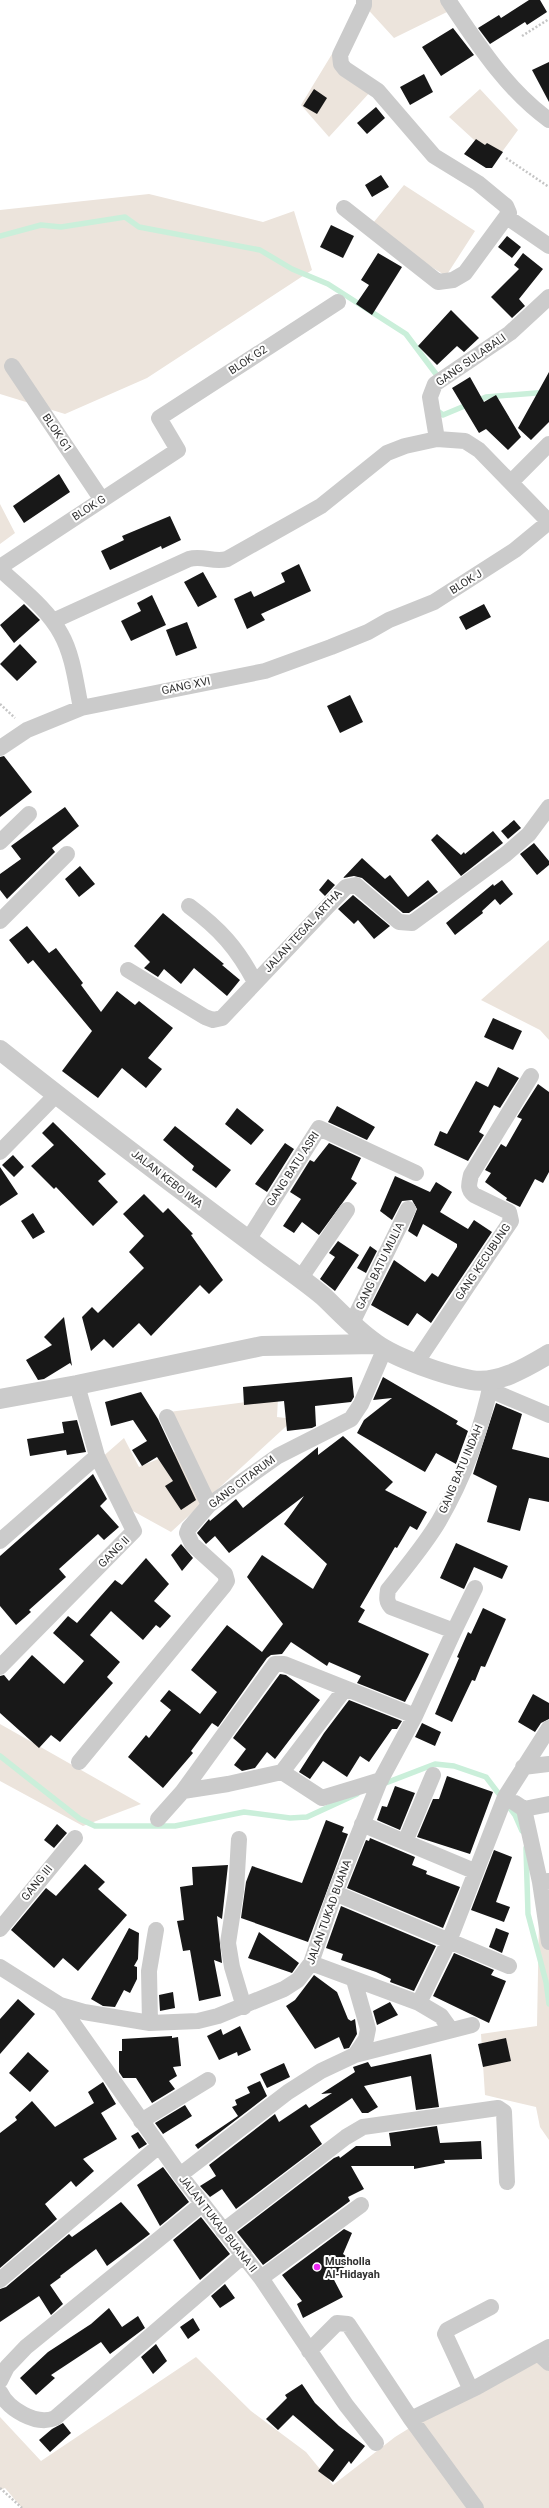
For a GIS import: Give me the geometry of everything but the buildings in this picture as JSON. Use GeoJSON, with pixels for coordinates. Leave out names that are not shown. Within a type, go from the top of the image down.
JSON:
{"type":"FeatureCollection","features":[{"type":"Feature","properties":{"kind":"street"},"geometry":{"type":"LineString","coordinates":[[344,208],[438,282],[453,280],[465,273],[507,217],[509,210],[478,184],[434,156],[378,92],[345,69],[341,64],[340,55],[364,5],[364,0]]}},
{"type":"Feature","properties":{"kind":"street"},"geometry":{"type":"LineString","coordinates":[[448,0],[485,55],[509,83],[549,120]]}},
{"type":"Feature","properties":{"kind":"street"},"geometry":{"type":"LineString","coordinates":[[507,217],[549,246]]}},
{"type":"Feature","properties":{"kind":"street","name":"GANG SULABALI"},"geometry":{"type":"LineString","coordinates":[[437,439],[430,397],[435,384],[510,333],[549,297]]}},
{"type":"Feature","properties":{"kind":"street","name":"BLOK G2"},"geometry":{"type":"LineString","coordinates":[[178,450],[159,418],[338,302]]}},
{"type":"Feature","properties":{"kind":"street","name":"BLOK G1"},"geometry":{"type":"LineString","coordinates":[[12,366],[102,500]]}},
{"type":"Feature","properties":{"kind":"street"},"geometry":{"type":"LineString","coordinates":[[53,621],[189,558],[200,557],[220,561],[227,559],[321,506],[387,453],[405,446],[437,439],[465,441],[479,450],[549,522]]}},
{"type":"Feature","properties":{"kind":"street"},"geometry":{"type":"LineString","coordinates":[[511,482],[549,444]]}},
{"type":"Feature","properties":{"kind":"street","name":"BLOK G"},"geometry":{"type":"LineString","coordinates":[[0,568],[178,450]]}},
{"type":"Feature","properties":{"kind":"street","name":"BLOK J"},"geometry":{"type":"LineString","coordinates":[[375,628],[434,602],[515,550],[549,522]]}},
{"type":"Feature","properties":{"kind":"street"},"geometry":{"type":"LineString","coordinates":[[0,568],[53,621],[62,635],[73,669],[81,708]]}},
{"type":"Feature","properties":{"kind":"street","name":"GANG XVI"},"geometry":{"type":"LineString","coordinates":[[0,748],[27,730],[81,708],[207,681],[265,671],[331,647],[375,628]]}},
{"type":"Feature","properties":{"kind":"street","name":"JALAN TEGAL ARTHA"},"geometry":{"type":"LineString","coordinates":[[128,970],[213,1020],[222,1018],[346,887],[356,885],[399,922],[412,923],[506,854],[529,834],[549,807]]}},
{"type":"Feature","properties":{"kind":"street"},"geometry":{"type":"LineString","coordinates":[[0,842],[29,814]]}},
{"type":"Feature","properties":{"kind":"street"},"geometry":{"type":"LineString","coordinates":[[0,921],[67,854]]}},
{"type":"Feature","properties":{"kind":"street"},"geometry":{"type":"LineString","coordinates":[[189,906],[221,931],[238,951],[255,982]]}},
{"type":"Feature","properties":{"kind":"street","name":"JALAN KEBO IWA"},"geometry":{"type":"LineString","coordinates":[[0,1050],[86,1120],[134,1153],[187,1196],[300,1279],[380,1346]]}},
{"type":"Feature","properties":{"kind":"street","name":"GANG KECUBUNG"},"geometry":{"type":"LineString","coordinates":[[416,1363],[511,1221],[509,1212],[470,1192],[469,1185],[471,1175],[531,1076]]}},
{"type":"Feature","properties":{"kind":"street"},"geometry":{"type":"LineString","coordinates":[[0,1152],[56,1095]]}},
{"type":"Feature","properties":{"kind":"street","name":"GANG BATU ASRI"},"geometry":{"type":"LineString","coordinates":[[248,1240],[319,1128],[416,1173]]}},
{"type":"Feature","properties":{"kind":"street","name":"GANG BATU MULIA"},"geometry":{"type":"LineString","coordinates":[[352,1323],[408,1209]]}},
{"type":"Feature","properties":{"kind":"street"},"geometry":{"type":"LineString","coordinates":[[300,1279],[347,1210]]}},
{"type":"Feature","properties":{"kind":"street"},"geometry":{"type":"LineString","coordinates":[[323,1345],[336,1330],[336,1308]]}},
{"type":"Feature","properties":{"kind":"street"},"geometry":{"type":"LineString","coordinates":[[0,1399],[77,1385],[262,1346],[380,1346],[416,1363],[491,1385],[549,1415]]}},
{"type":"Feature","properties":{"kind":"street","name":"GANG CITARUM"},"geometry":{"type":"LineString","coordinates":[[79,1762],[227,1581],[225,1574],[192,1544],[188,1537],[189,1528],[209,1506],[278,1456],[351,1419],[361,1404],[380,1346]]}},
{"type":"Feature","properties":{"kind":"street"},"geometry":{"type":"LineString","coordinates":[[491,1385],[549,1354]]}},
{"type":"Feature","properties":{"kind":"street","name":"GANG II"},"geometry":{"type":"LineString","coordinates":[[0,1667],[134,1531],[97,1456],[77,1385]]}},
{"type":"Feature","properties":{"kind":"street","name":"GANG BATU INDAH"},"geometry":{"type":"LineString","coordinates":[[454,1631],[391,1607],[387,1601],[388,1590],[438,1523],[453,1495],[477,1436],[491,1385]]}},
{"type":"Feature","properties":{"kind":"street"},"geometry":{"type":"LineString","coordinates":[[167,1417],[209,1506]]}},
{"type":"Feature","properties":{"kind":"street"},"geometry":{"type":"LineString","coordinates":[[0,1541],[97,1456]]}},
{"type":"Feature","properties":{"kind":"street","name":"JALAN TUKAD BUANA"},"geometry":{"type":"LineString","coordinates":[[0,1967],[60,2004],[84,2012],[150,2022],[198,2021],[244,2007],[289,1986],[304,1974],[311,1963],[335,1894],[379,1784],[415,1716],[475,1588]]}},
{"type":"Feature","properties":{"kind":"street"},"geometry":{"type":"LineString","coordinates":[[158,1819],[184,1791],[275,1664],[284,1664],[415,1716]]}},
{"type":"Feature","properties":{"kind":"street"},"geometry":{"type":"LineString","coordinates":[[184,1791],[228,1784],[282,1772],[345,1689]]}},
{"type":"Feature","properties":{"kind":"street"},"geometry":{"type":"LineString","coordinates":[[414,2001],[449,1941],[474,1871],[504,1801],[523,1767],[549,1728]]}},
{"type":"Feature","properties":{"kind":"street"},"geometry":{"type":"LineString","coordinates":[[523,1767],[549,1764]]}},
{"type":"Feature","properties":{"kind":"street"},"geometry":{"type":"LineString","coordinates":[[282,1772],[322,1798],[379,1784]]}},
{"type":"Feature","properties":{"kind":"street"},"geometry":{"type":"LineString","coordinates":[[405,1842],[433,1775]]}},
{"type":"Feature","properties":{"kind":"street"},"geometry":{"type":"LineString","coordinates":[[504,1801],[524,1809],[549,1804]]}},
{"type":"Feature","properties":{"kind":"street"},"geometry":{"type":"LineString","coordinates":[[524,1809],[544,1882],[549,1942]]}},
{"type":"Feature","properties":{"kind":"street"},"geometry":{"type":"LineString","coordinates":[[362,1824],[474,1871]]}},
{"type":"Feature","properties":{"kind":"street","name":"GANG III"},"geometry":{"type":"LineString","coordinates":[[0,1928],[75,1838]]}},
{"type":"Feature","properties":{"kind":"street"},"geometry":{"type":"LineString","coordinates":[[239,1839],[236,1891],[228,1942],[232,1967],[244,2007]]}},
{"type":"Feature","properties":{"kind":"street"},"geometry":{"type":"LineString","coordinates":[[335,1894],[509,1966]]}},
{"type":"Feature","properties":{"kind":"street"},"geometry":{"type":"LineString","coordinates":[[150,2022],[149,1971],[156,1930]]}},
{"type":"Feature","properties":{"kind":"street"},"geometry":{"type":"LineString","coordinates":[[311,1963],[414,2001],[441,2016],[451,2030]]}},
{"type":"Feature","properties":{"kind":"street"},"geometry":{"type":"LineString","coordinates":[[354,1980],[368,2029],[366,2039],[355,2055]]}},
{"type":"Feature","properties":{"kind":"street","name":"JALAN TUKAD BUANA II"},"geometry":{"type":"LineString","coordinates":[[60,2004],[180,2175],[261,2278],[346,2405],[376,2443]]}},
{"type":"Feature","properties":{"kind":"street"},"geometry":{"type":"LineString","coordinates":[[180,2175],[305,2080],[355,2055],[472,2025]]}},
{"type":"Feature","properties":{"kind":"street"},"geometry":{"type":"LineString","coordinates":[[141,2120],[208,2080]]}},
{"type":"Feature","properties":{"kind":"street"},"geometry":{"type":"LineString","coordinates":[[223,2231],[346,2137],[363,2127],[498,2108],[504,2112],[507,2182]]}},
{"type":"Feature","properties":{"kind":"street"},"geometry":{"type":"LineString","coordinates":[[0,2280],[159,2146]]}},
{"type":"Feature","properties":{"kind":"street"},"geometry":{"type":"LineString","coordinates":[[0,2380],[7,2366],[26,2347],[202,2204]]}},
{"type":"Feature","properties":{"kind":"street"},"geometry":{"type":"LineString","coordinates":[[261,2278],[361,2205]]}},
{"type":"Feature","properties":{"kind":"street"},"geometry":{"type":"LineString","coordinates":[[0,2392],[3,2398],[29,2417],[47,2421],[55,2418],[244,2255]]}},
{"type":"Feature","properties":{"kind":"street"},"geometry":{"type":"LineString","coordinates":[[471,2390],[445,2334],[447,2330],[491,2307]]}},
{"type":"Feature","properties":{"kind":"street"},"geometry":{"type":"LineString","coordinates":[[309,2351],[337,2323],[348,2324],[412,2419],[476,2508]]}},
{"type":"Feature","properties":{"kind":"street"},"geometry":{"type":"LineString","coordinates":[[412,2419],[545,2355]]}},
{"type":"Feature","properties":{"kind":"path"},"geometry":{"type":"LineString","coordinates":[[522,36],[549,19]]}},
{"type":"Feature","properties":{"kind":"path"},"geometry":{"type":"LineString","coordinates":[[506,158],[549,187]]}},
{"type":"Feature","properties":{"kind":"path"},"geometry":{"type":"LineString","coordinates":[[0,2488],[22,2508]]}},
{"type":"Feature","properties":{"kind":"shaded area"},"geometry":{"type":"Polygon","coordinates":[[[370,0],[443,0],[447,12],[394,38],[362,3],[370,0]]]}},
{"type":"Feature","properties":{"kind":"shaded area"},"geometry":{"type":"Polygon","coordinates":[[[332,54],[372,90],[329,137],[301,105],[332,54]]]}},
{"type":"Feature","properties":{"kind":"shaded area"},"geometry":{"type":"Polygon","coordinates":[[[480,89],[518,130],[496,160],[449,117],[480,89]]]}},
{"type":"Feature","properties":{"kind":"shaded area"},"geometry":{"type":"Polygon","coordinates":[[[404,185],[475,231],[446,276],[369,228],[404,185]]]}},
{"type":"Feature","properties":{"kind":"shaded area"},"geometry":{"type":"Polygon","coordinates":[[[149,194],[263,222],[294,211],[312,270],[147,378],[65,414],[0,394],[0,210],[149,194]]]}},
{"type":"Feature","properties":{"kind":"shaded area"},"geometry":{"type":"Polygon","coordinates":[[[0,504],[15,533],[0,544],[0,504]]]}},
{"type":"Feature","properties":{"kind":"shaded area"},"geometry":{"type":"Polygon","coordinates":[[[549,940],[549,1040],[540,1030],[481,1000],[549,940]]]}},
{"type":"Feature","properties":{"kind":"shaded area"},"geometry":{"type":"Polygon","coordinates":[[[278,1398],[277,1417],[294,1419],[171,1532],[131,1510],[100,1459],[124,1438],[139,1467],[187,1447],[169,1412],[278,1398]]]}},
{"type":"Feature","properties":{"kind":"shaded area"},"geometry":{"type":"Polygon","coordinates":[[[0,1724],[141,1804],[83,1826],[0,1781],[0,1724]]]}},
{"type":"Feature","properties":{"kind":"shaded area"},"geometry":{"type":"Polygon","coordinates":[[[549,1916],[549,2140],[540,2127],[536,2107],[485,2095],[481,2034],[537,2026],[539,1918],[549,1916]]]}},
{"type":"Feature","properties":{"kind":"shaded area"},"geometry":{"type":"Polygon","coordinates":[[[539,2348],[549,2369],[549,2508],[22,2508],[5,2488],[0,2490],[0,2417],[41,2461],[196,2357],[251,2411],[306,2452],[333,2485],[395,2437],[539,2348]]]}},
{"type":"Feature","properties":{"kind":"waterway"},"geometry":{"type":"LineString","coordinates":[[0,236],[41,225],[61,227],[125,217],[139,227],[260,250],[292,269],[328,284],[406,334],[439,378],[438,380]]}},
{"type":"Feature","properties":{"kind":"waterway"},"geometry":{"type":"LineString","coordinates":[[435,409],[443,415],[486,397],[549,392]]}},
{"type":"Feature","properties":{"kind":"waterway"},"geometry":{"type":"LineString","coordinates":[[0,1756],[80,1819],[95,1826],[175,1826],[244,1812],[290,1818],[307,1817],[357,1794]]}},
{"type":"Feature","properties":{"kind":"waterway"},"geometry":{"type":"LineString","coordinates":[[383,1784],[435,1764],[454,1766],[486,1777],[515,1815],[522,1831]]}},
{"type":"Feature","properties":{"kind":"waterway"},"geometry":{"type":"LineString","coordinates":[[526,1848],[528,1914],[546,1982],[549,2004]]}},
{"type":"Feature","properties":{"kind":"place","name":"Musholla Al-Hidayah"},"geometry":{"type":"Point","coordinates":[317,2267]}}]}
